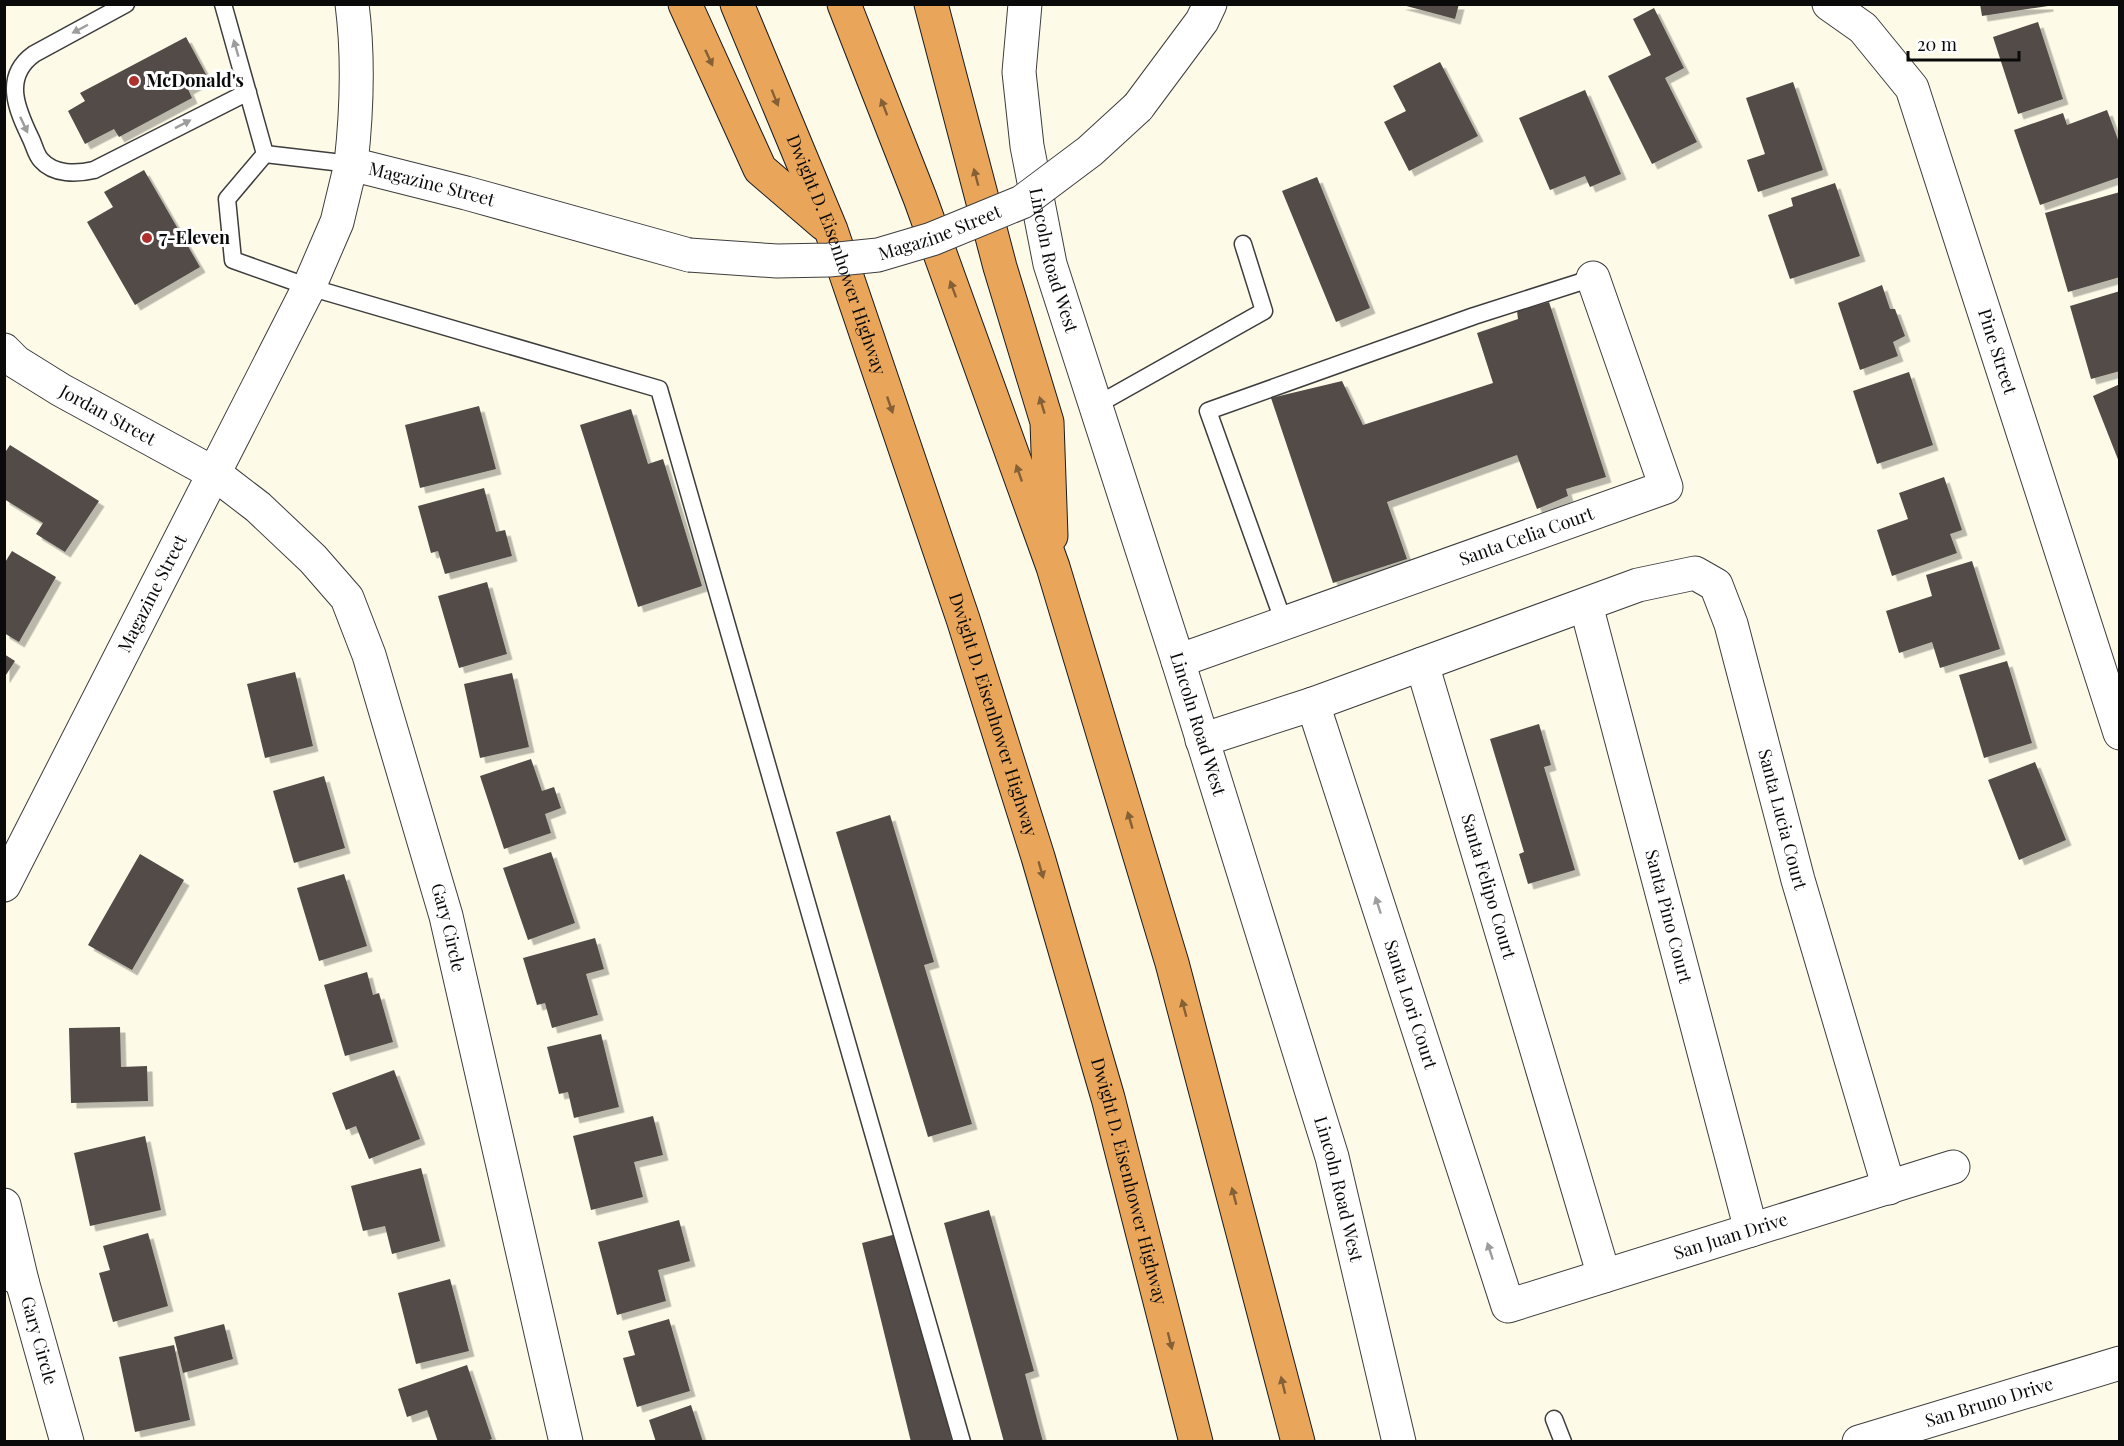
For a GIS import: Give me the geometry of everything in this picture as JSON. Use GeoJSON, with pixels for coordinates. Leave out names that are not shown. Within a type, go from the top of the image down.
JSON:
{"type":"FeatureCollection","features":[{"type":"Feature","properties":{"kind":"highway"},"geometry":{"type":"LineString","coordinates":[[685,4],[760,169],[831,230]]}},
{"type":"Feature","properties":{"kind":"highway","name":"Dwight D. Eisenhower Highway"},"geometry":{"type":"LineString","coordinates":[[737,4],[831,230],[963,619],[1038,857],[1108,1098],[1196,1442]]}},
{"type":"Feature","properties":{"kind":"highway"},"geometry":{"type":"LineString","coordinates":[[844,4],[920,198],[1053,567],[1172,963],[1298,1442]]}},
{"type":"Feature","properties":{"kind":"highway"},"geometry":{"type":"LineString","coordinates":[[931,4],[1000,267],[1047,422],[1053,567]]}},
{"type":"Feature","properties":{"kind":"street"},"geometry":{"type":"LineString","coordinates":[[351,164],[357,111],[357,59],[352,4]]}},
{"type":"Feature","properties":{"kind":"street","name":"Lincoln Road West"},"geometry":{"type":"LineString","coordinates":[[1025,4],[1019,72],[1027,146],[1050,264],[1178,661],[1332,1157],[1399,1442]]}},
{"type":"Feature","properties":{"kind":"street","name":"Magazine Street"},"geometry":{"type":"LineString","coordinates":[[4,885],[309,287],[337,222],[351,164],[466,193],[689,255],[777,261],[829,260],[878,255],[932,239],[1022,202],[1090,151],[1138,107],[1202,21],[1210,4]]}},
{"type":"Feature","properties":{"kind":"street","name":"Pine Street"},"geometry":{"type":"LineString","coordinates":[[1829,4],[1863,28],[1912,88],[2118,732]]}},
{"type":"Feature","properties":{"kind":"street","name":"Santa Celia Court"},"geometry":{"type":"LineString","coordinates":[[1178,661],[1666,487],[1593,278]]}},
{"type":"Feature","properties":{"kind":"street","name":"Jordan Street"},"geometry":{"type":"LineString","coordinates":[[4,350],[16,362],[61,390],[215,474]]}},
{"type":"Feature","properties":{"kind":"street","name":"Gary Circle"},"geometry":{"type":"LineString","coordinates":[[215,474],[258,507],[313,558],[347,598],[369,655],[446,916],[566,1442]]}},
{"type":"Feature","properties":{"kind":"street","name":"Santa Lucia Court"},"geometry":{"type":"LineString","coordinates":[[1586,605],[1638,585],[1695,573],[1716,585],[1731,624],[1798,880],[1889,1188]]}},
{"type":"Feature","properties":{"kind":"street"},"geometry":{"type":"LineString","coordinates":[[1202,740],[1313,704],[1586,605]]}},
{"type":"Feature","properties":{"kind":"street","name":"Santa Pino Court"},"geometry":{"type":"LineString","coordinates":[[1586,605],[1751,1230]]}},
{"type":"Feature","properties":{"kind":"street","name":"Santa Felipo Court"},"geometry":{"type":"LineString","coordinates":[[1422,664],[1604,1276]]}},
{"type":"Feature","properties":{"kind":"street","name":"Santa Lori Court"},"geometry":{"type":"LineString","coordinates":[[1313,704],[1508,1306]]}},
{"type":"Feature","properties":{"kind":"street","name":"San Juan Drive"},"geometry":{"type":"LineString","coordinates":[[1508,1306],[1953,1167]]}},
{"type":"Feature","properties":{"kind":"street","name":"Gary Circle"},"geometry":{"type":"LineString","coordinates":[[4,1205],[13,1275],[67,1442]]}},
{"type":"Feature","properties":{"kind":"street","name":"San Bruno Drive"},"geometry":{"type":"LineString","coordinates":[[1859,1442],[2120,1363]]}},
{"type":"Feature","properties":{"kind":"lane"},"geometry":{"type":"LineString","coordinates":[[126,4],[34,54],[22,66],[14,95],[17,110],[41,160],[58,170],[77,174],[94,170],[248,92]]}},
{"type":"Feature","properties":{"kind":"lane"},"geometry":{"type":"LineString","coordinates":[[223,4],[265,154]]}},
{"type":"Feature","properties":{"kind":"lane"},"geometry":{"type":"LineString","coordinates":[[265,154],[351,164]]}},
{"type":"Feature","properties":{"kind":"lane"},"geometry":{"type":"LineString","coordinates":[[265,154],[227,199],[232,260],[309,287],[659,389],[962,1442]]}},
{"type":"Feature","properties":{"kind":"lane"},"geometry":{"type":"LineString","coordinates":[[1095,406],[1263,311],[1243,244]]}},
{"type":"Feature","properties":{"kind":"lane"},"geometry":{"type":"LineString","coordinates":[[1284,623],[1208,411],[1474,316],[1593,278]]}},
{"type":"Feature","properties":{"kind":"lane"},"geometry":{"type":"LineString","coordinates":[[1554,1419],[1563,1442]]}},
{"type":"Feature","properties":{"kind":"building"},"geometry":{"type":"Polygon","coordinates":[[[1399,4],[1459,4],[1455,19],[1399,4]]]}},
{"type":"Feature","properties":{"kind":"building"},"geometry":{"type":"Polygon","coordinates":[[[1980,4],[2048,4],[2048,6],[1982,16],[1980,4]]]}},
{"type":"Feature","properties":{"kind":"building"},"geometry":{"type":"Polygon","coordinates":[[[1654,8],[1684,68],[1665,78],[1697,142],[1652,164],[1608,76],[1651,55],[1633,19],[1654,8]]]}},
{"type":"Feature","properties":{"kind":"building"},"geometry":{"type":"Polygon","coordinates":[[[2038,22],[2063,99],[2018,114],[1993,37],[2038,22]]]}},
{"type":"Feature","properties":{"kind":"building"},"geometry":{"type":"Polygon","coordinates":[[[186,37],[208,78],[188,89],[192,98],[119,137],[114,129],[85,144],[68,111],[85,101],[80,93],[186,37]]]}},
{"type":"Feature","properties":{"kind":"building"},"geometry":{"type":"Polygon","coordinates":[[[1440,62],[1478,136],[1409,171],[1384,122],[1406,111],[1393,86],[1440,62]]]}},
{"type":"Feature","properties":{"kind":"building"},"geometry":{"type":"Polygon","coordinates":[[[1793,82],[1823,170],[1758,192],[1747,160],[1765,154],[1746,98],[1793,82]]]}},
{"type":"Feature","properties":{"kind":"building"},"geometry":{"type":"Polygon","coordinates":[[[1585,90],[1621,174],[1590,187],[1585,176],[1550,190],[1519,118],[1585,90]]]}},
{"type":"Feature","properties":{"kind":"building"},"geometry":{"type":"Polygon","coordinates":[[[2107,110],[2120,145],[2120,177],[2040,205],[2014,130],[2063,113],[2067,125],[2107,110]]]}},
{"type":"Feature","properties":{"kind":"building"},"geometry":{"type":"Polygon","coordinates":[[[144,170],[200,267],[135,305],[87,222],[113,207],[104,192],[144,170]]]}},
{"type":"Feature","properties":{"kind":"building"},"geometry":{"type":"Polygon","coordinates":[[[1317,177],[1370,308],[1336,322],[1282,191],[1317,177]]]}},
{"type":"Feature","properties":{"kind":"building"},"geometry":{"type":"Polygon","coordinates":[[[1835,183],[1860,256],[1790,279],[1768,215],[1793,206],[1791,198],[1835,183]]]}},
{"type":"Feature","properties":{"kind":"building"},"geometry":{"type":"Polygon","coordinates":[[[2120,192],[2120,277],[2068,292],[2045,213],[2120,192]]]}},
{"type":"Feature","properties":{"kind":"building"},"geometry":{"type":"Polygon","coordinates":[[[1882,285],[1890,309],[1895,309],[1905,336],[1893,342],[1898,356],[1860,370],[1838,303],[1882,285]]]}},
{"type":"Feature","properties":{"kind":"building"},"geometry":{"type":"Polygon","coordinates":[[[2120,291],[2120,371],[2091,379],[2070,306],[2120,291]]]}},
{"type":"Feature","properties":{"kind":"building"},"geometry":{"type":"Polygon","coordinates":[[[1549,302],[1606,477],[1566,489],[1568,496],[1537,509],[1517,455],[1387,502],[1407,559],[1333,583],[1271,398],[1342,381],[1363,425],[1493,383],[1477,333],[1518,319],[1517,311],[1549,302]]]}},
{"type":"Feature","properties":{"kind":"building"},"geometry":{"type":"Polygon","coordinates":[[[1909,372],[1933,445],[1877,464],[1853,391],[1909,372]]]}},
{"type":"Feature","properties":{"kind":"building"},"geometry":{"type":"Polygon","coordinates":[[[2120,384],[2120,462],[2119,462],[2093,396],[2120,384]]]}},
{"type":"Feature","properties":{"kind":"building"},"geometry":{"type":"Polygon","coordinates":[[[479,406],[496,469],[420,488],[405,425],[479,406]]]}},
{"type":"Feature","properties":{"kind":"building"},"geometry":{"type":"Polygon","coordinates":[[[631,409],[648,464],[663,459],[702,586],[638,607],[580,425],[631,409]]]}},
{"type":"Feature","properties":{"kind":"building"},"geometry":{"type":"Polygon","coordinates":[[[10,445],[99,501],[65,552],[36,534],[43,523],[4,499],[4,454],[10,445]]]}},
{"type":"Feature","properties":{"kind":"building"},"geometry":{"type":"Polygon","coordinates":[[[1944,477],[1962,530],[1950,534],[1957,553],[1892,576],[1877,530],[1908,519],[1899,493],[1944,477]]]}},
{"type":"Feature","properties":{"kind":"building"},"geometry":{"type":"Polygon","coordinates":[[[484,488],[496,532],[505,530],[512,556],[445,574],[438,551],[431,553],[418,506],[484,488]]]}},
{"type":"Feature","properties":{"kind":"building"},"geometry":{"type":"Polygon","coordinates":[[[12,551],[56,577],[19,642],[4,633],[4,564],[12,551]]]}},
{"type":"Feature","properties":{"kind":"building"},"geometry":{"type":"Polygon","coordinates":[[[1972,561],[2000,649],[1940,668],[1932,642],[1899,653],[1886,611],[1932,596],[1926,575],[1972,561]]]}},
{"type":"Feature","properties":{"kind":"building"},"geometry":{"type":"Polygon","coordinates":[[[487,582],[507,654],[459,668],[438,596],[487,582]]]}},
{"type":"Feature","properties":{"kind":"building"},"geometry":{"type":"Polygon","coordinates":[[[4,654],[15,661],[4,678],[4,654]]]}},
{"type":"Feature","properties":{"kind":"building"},"geometry":{"type":"Polygon","coordinates":[[[2007,661],[2032,743],[1984,758],[1959,675],[2007,661]]]}},
{"type":"Feature","properties":{"kind":"building"},"geometry":{"type":"Polygon","coordinates":[[[295,672],[313,746],[265,758],[247,684],[295,672]]]}},
{"type":"Feature","properties":{"kind":"building"},"geometry":{"type":"Polygon","coordinates":[[[512,673],[529,747],[480,758],[464,684],[512,673]]]}},
{"type":"Feature","properties":{"kind":"building"},"geometry":{"type":"Polygon","coordinates":[[[1539,724],[1551,765],[1544,767],[1575,870],[1528,884],[1519,854],[1524,852],[1490,739],[1539,724]]]}},
{"type":"Feature","properties":{"kind":"building"},"geometry":{"type":"Polygon","coordinates":[[[531,759],[542,791],[554,787],[561,808],[545,814],[551,833],[504,849],[480,776],[531,759]]]}},
{"type":"Feature","properties":{"kind":"building"},"geometry":{"type":"Polygon","coordinates":[[[2035,762],[2066,840],[2019,860],[1988,780],[2035,762]]]}},
{"type":"Feature","properties":{"kind":"building"},"geometry":{"type":"Polygon","coordinates":[[[324,776],[345,848],[294,863],[273,791],[324,776]]]}},
{"type":"Feature","properties":{"kind":"building"},"geometry":{"type":"Polygon","coordinates":[[[890,815],[934,962],[924,965],[972,1124],[928,1137],[836,832],[890,815]]]}},
{"type":"Feature","properties":{"kind":"building"},"geometry":{"type":"Polygon","coordinates":[[[551,852],[575,923],[528,940],[503,868],[551,852]]]}},
{"type":"Feature","properties":{"kind":"building"},"geometry":{"type":"Polygon","coordinates":[[[140,854],[184,880],[132,970],[88,945],[140,854]]]}},
{"type":"Feature","properties":{"kind":"building"},"geometry":{"type":"Polygon","coordinates":[[[344,874],[367,946],[319,961],[297,888],[344,874]]]}},
{"type":"Feature","properties":{"kind":"building"},"geometry":{"type":"Polygon","coordinates":[[[595,938],[604,969],[586,974],[598,1015],[552,1028],[545,1003],[537,1005],[523,958],[595,938]]]}},
{"type":"Feature","properties":{"kind":"building"},"geometry":{"type":"Polygon","coordinates":[[[367,972],[373,995],[379,993],[393,1042],[345,1056],[324,985],[367,972]]]}},
{"type":"Feature","properties":{"kind":"building"},"geometry":{"type":"Polygon","coordinates":[[[120,1027],[121,1067],[147,1066],[148,1101],[71,1103],[69,1028],[120,1027]]]}},
{"type":"Feature","properties":{"kind":"building"},"geometry":{"type":"Polygon","coordinates":[[[601,1034],[619,1107],[574,1118],[568,1092],[559,1094],[547,1047],[601,1034]]]}},
{"type":"Feature","properties":{"kind":"building"},"geometry":{"type":"Polygon","coordinates":[[[394,1070],[420,1139],[369,1159],[356,1126],[346,1130],[332,1093],[394,1070]]]}},
{"type":"Feature","properties":{"kind":"building"},"geometry":{"type":"Polygon","coordinates":[[[653,1116],[663,1155],[634,1162],[643,1197],[591,1210],[573,1136],[653,1116]]]}},
{"type":"Feature","properties":{"kind":"building"},"geometry":{"type":"Polygon","coordinates":[[[145,1136],[161,1210],[90,1226],[74,1153],[145,1136]]]}},
{"type":"Feature","properties":{"kind":"building"},"geometry":{"type":"Polygon","coordinates":[[[421,1168],[440,1241],[392,1254],[385,1226],[363,1231],[351,1186],[421,1168]]]}},
{"type":"Feature","properties":{"kind":"building"},"geometry":{"type":"Polygon","coordinates":[[[989,1210],[1034,1371],[1025,1374],[1043,1442],[1004,1442],[944,1223],[989,1210]]]}},
{"type":"Feature","properties":{"kind":"building"},"geometry":{"type":"Polygon","coordinates":[[[679,1220],[690,1261],[658,1270],[666,1301],[617,1315],[598,1242],[679,1220]]]}},
{"type":"Feature","properties":{"kind":"building"},"geometry":{"type":"Polygon","coordinates":[[[148,1233],[168,1306],[113,1322],[99,1273],[110,1270],[103,1246],[148,1233]]]}},
{"type":"Feature","properties":{"kind":"building"},"geometry":{"type":"Polygon","coordinates":[[[900,1233],[952,1442],[911,1442],[862,1243],[900,1233]]]}},
{"type":"Feature","properties":{"kind":"building"},"geometry":{"type":"Polygon","coordinates":[[[450,1279],[469,1351],[416,1364],[398,1293],[450,1279]]]}},
{"type":"Feature","properties":{"kind":"building"},"geometry":{"type":"Polygon","coordinates":[[[669,1319],[690,1391],[637,1407],[623,1358],[635,1355],[628,1331],[669,1319]]]}},
{"type":"Feature","properties":{"kind":"building"},"geometry":{"type":"Polygon","coordinates":[[[224,1324],[233,1359],[183,1373],[174,1337],[224,1324]]]}},
{"type":"Feature","properties":{"kind":"building"},"geometry":{"type":"Polygon","coordinates":[[[174,1345],[190,1420],[135,1432],[119,1357],[174,1345]]]}},
{"type":"Feature","properties":{"kind":"building"},"geometry":{"type":"Polygon","coordinates":[[[467,1365],[492,1439],[484,1442],[438,1442],[427,1410],[407,1417],[398,1389],[467,1365]]]}},
{"type":"Feature","properties":{"kind":"building"},"geometry":{"type":"Polygon","coordinates":[[[691,1405],[703,1442],[656,1442],[649,1420],[691,1405]]]}},
{"type":"Feature","properties":{"kind":"place","name":"McDonald's"},"geometry":{"type":"Point","coordinates":[134,81]}},
{"type":"Feature","properties":{"kind":"place","name":"7-Eleven"},"geometry":{"type":"Point","coordinates":[147,238]}}]}
